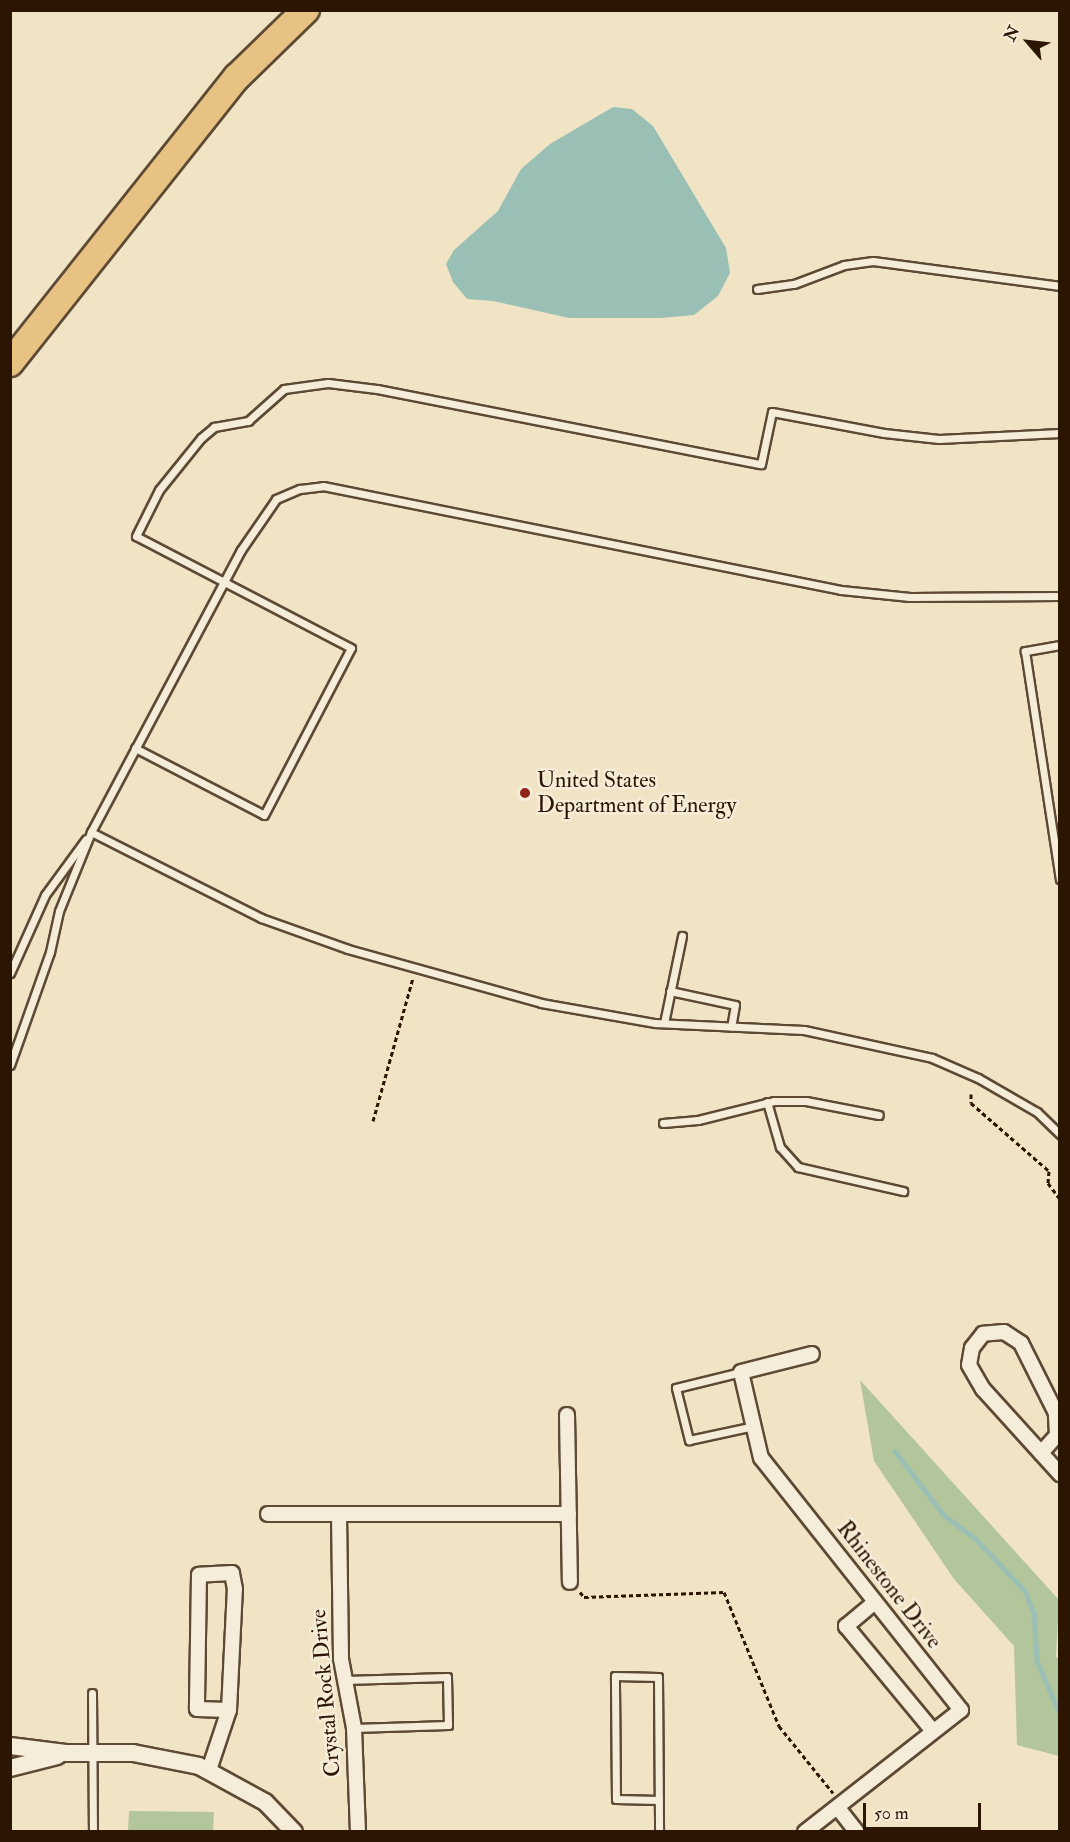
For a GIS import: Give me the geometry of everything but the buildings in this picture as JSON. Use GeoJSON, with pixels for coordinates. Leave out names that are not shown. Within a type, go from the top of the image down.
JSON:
{"type":"FeatureCollection","features":[{"type":"Feature","properties":{"kind":"highway"},"geometry":{"type":"LineString","coordinates":[[10,363],[237,77],[306,10]]}},
{"type":"Feature","properties":{"kind":"street"},"geometry":{"type":"LineString","coordinates":[[1041,1453],[1057,1435],[1056,1413],[1021,1343],[1004,1332],[983,1334],[972,1348],[969,1365],[983,1389],[1059,1474]]}},
{"type":"Feature","properties":{"kind":"street"},"geometry":{"type":"LineString","coordinates":[[741,1372],[812,1354]]}},
{"type":"Feature","properties":{"kind":"street","name":"Rhinestone Drive"},"geometry":{"type":"LineString","coordinates":[[741,1372],[760,1458],[961,1710],[805,1832]]}},
{"type":"Feature","properties":{"kind":"street"},"geometry":{"type":"LineString","coordinates":[[567,1415],[570,1582]]}},
{"type":"Feature","properties":{"kind":"street"},"geometry":{"type":"LineString","coordinates":[[268,1514],[569,1514]]}},
{"type":"Feature","properties":{"kind":"street","name":"Crystal Rock Drive"},"geometry":{"type":"LineString","coordinates":[[339,1514],[345,1680],[354,1728],[358,1832]]}},
{"type":"Feature","properties":{"kind":"street"},"geometry":{"type":"LineString","coordinates":[[209,1770],[229,1710],[232,1573],[199,1575],[197,1708],[229,1710]]}},
{"type":"Feature","properties":{"kind":"street"},"geometry":{"type":"LineString","coordinates":[[875,1602],[846,1626],[933,1731]]}},
{"type":"Feature","properties":{"kind":"street"},"geometry":{"type":"LineString","coordinates":[[10,1746],[66,1753],[166,1757],[209,1770],[265,1802],[294,1832]]}},
{"type":"Feature","properties":{"kind":"street"},"geometry":{"type":"LineString","coordinates":[[10,1768],[66,1753]]}},
{"type":"Feature","properties":{"kind":"street"},"geometry":{"type":"LineString","coordinates":[[840,1806],[857,1832]]}},
{"type":"Feature","properties":{"kind":"lane"},"geometry":{"type":"LineString","coordinates":[[757,289],[794,284],[844,265],[873,261],[1059,286]]}},
{"type":"Feature","properties":{"kind":"lane"},"geometry":{"type":"LineString","coordinates":[[135,748],[264,815],[351,648],[136,536],[159,490],[201,438],[214,427],[248,421],[284,389],[302,384],[377,389],[761,464],[772,412],[884,433],[939,439],[1059,433]]}},
{"type":"Feature","properties":{"kind":"lane"},"geometry":{"type":"LineString","coordinates":[[10,1065],[50,952],[59,911],[91,832],[256,523],[276,499],[300,489],[323,486],[841,590],[910,597],[1059,596]]}},
{"type":"Feature","properties":{"kind":"lane"},"geometry":{"type":"LineString","coordinates":[[1059,645],[1025,651],[1059,879]]}},
{"type":"Feature","properties":{"kind":"lane"},"geometry":{"type":"LineString","coordinates":[[91,832],[261,918],[415,969],[541,1003],[664,1023],[804,1030],[932,1058],[978,1078],[1017,1101],[1059,1134]]}},
{"type":"Feature","properties":{"kind":"lane"},"geometry":{"type":"LineString","coordinates":[[10,973],[45,894],[91,832]]}},
{"type":"Feature","properties":{"kind":"lane"},"geometry":{"type":"LineString","coordinates":[[664,1023],[682,936]]}},
{"type":"Feature","properties":{"kind":"lane"},"geometry":{"type":"LineString","coordinates":[[670,991],[735,1005],[731,1027]]}},
{"type":"Feature","properties":{"kind":"lane"},"geometry":{"type":"LineString","coordinates":[[663,1123],[698,1120],[767,1102],[806,1101],[879,1115]]}},
{"type":"Feature","properties":{"kind":"lane"},"geometry":{"type":"LineString","coordinates":[[767,1102],[780,1147],[798,1167],[903,1191]]}},
{"type":"Feature","properties":{"kind":"lane"},"geometry":{"type":"LineString","coordinates":[[741,1372],[676,1388],[689,1440],[754,1426]]}},
{"type":"Feature","properties":{"kind":"lane"},"geometry":{"type":"LineString","coordinates":[[659,1800],[616,1799],[615,1676],[658,1677],[659,1800],[659,1832]]}},
{"type":"Feature","properties":{"kind":"lane"},"geometry":{"type":"LineString","coordinates":[[345,1680],[447,1677],[448,1725],[354,1728]]}},
{"type":"Feature","properties":{"kind":"lane"},"geometry":{"type":"LineString","coordinates":[[92,1693],[93,1832]]}},
{"type":"Feature","properties":{"kind":"path"},"geometry":{"type":"LineString","coordinates":[[373,1121],[415,969]]}},
{"type":"Feature","properties":{"kind":"path"},"geometry":{"type":"LineString","coordinates":[[971,1094],[971,1103],[1049,1171],[1048,1183],[1059,1199]]}},
{"type":"Feature","properties":{"kind":"path"},"geometry":{"type":"LineString","coordinates":[[570,1582],[584,1597],[724,1592],[779,1726],[840,1806]]}},
{"type":"Feature","properties":{"kind":"green space"},"geometry":{"type":"Polygon","coordinates":[[[860,1380],[1059,1600],[1056,1657],[1060,1660],[1059,1756],[1017,1745],[1014,1646],[954,1579],[874,1461],[860,1380]]]}},
{"type":"Feature","properties":{"kind":"green space"},"geometry":{"type":"Polygon","coordinates":[[[129,1811],[214,1812],[213,1831],[128,1831],[129,1811]]]}},
{"type":"Feature","properties":{"kind":"water"},"geometry":{"type":"Polygon","coordinates":[[[613,107],[632,109],[653,126],[726,248],[730,273],[718,296],[694,315],[661,318],[569,318],[493,301],[467,299],[453,282],[446,264],[454,250],[498,211],[521,169],[550,144],[613,107]]]}},
{"type":"Feature","properties":{"kind":"waterway"},"geometry":{"type":"LineString","coordinates":[[895,1451],[944,1515],[977,1540],[1025,1591],[1034,1613],[1037,1661],[1060,1714]]}},
{"type":"Feature","properties":{"kind":"place","name":"United States Department of Energy"},"geometry":{"type":"Point","coordinates":[525,793]}}]}
